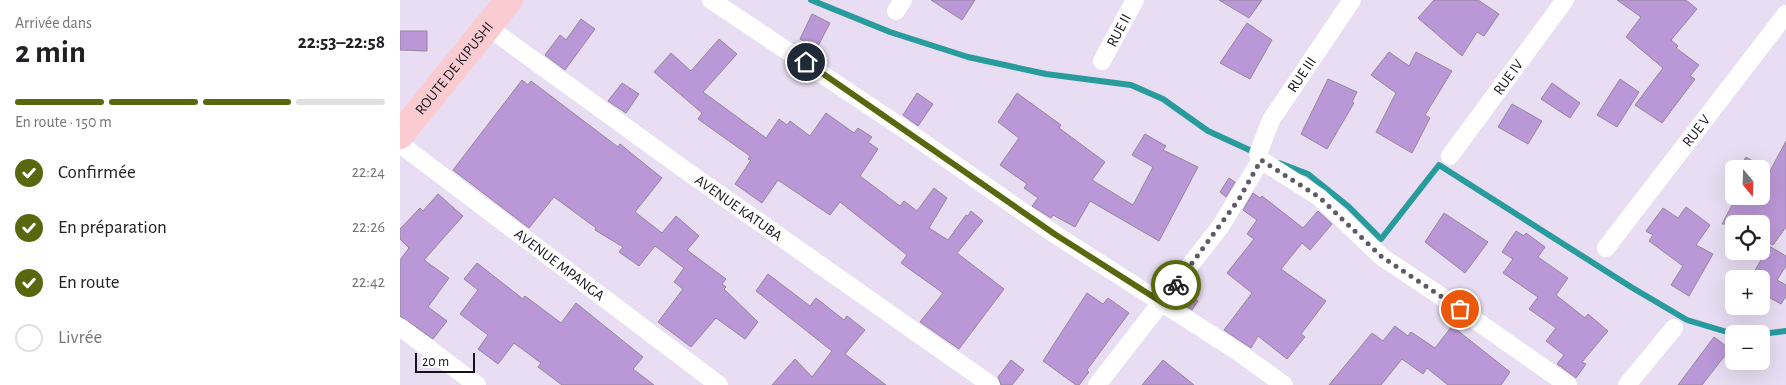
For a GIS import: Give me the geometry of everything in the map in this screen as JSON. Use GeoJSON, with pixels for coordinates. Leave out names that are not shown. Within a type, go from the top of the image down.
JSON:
{"type":"FeatureCollection","features":[{"type":"Feature","properties":{"kind":"highway","name":"ROUTE DE KIPUSHI"},"geometry":{"type":"LineString","coordinates":[[400,135],[508,0]]}},
{"type":"Feature","properties":{"kind":"street"},"geometry":{"type":"LineString","coordinates":[[711,0],[893,121],[1056,235],[1163,303],[1284,385]]}},
{"type":"Feature","properties":{"kind":"street","name":"RUE II"},"geometry":{"type":"LineString","coordinates":[[1102,61],[1135,0]]}},
{"type":"Feature","properties":{"kind":"street","name":"RUE III"},"geometry":{"type":"LineString","coordinates":[[1097,385],[1163,303],[1220,227],[1259,157],[1271,120],[1352,0]]}},
{"type":"Feature","properties":{"kind":"street","name":"RUE IV"},"geometry":{"type":"LineString","coordinates":[[1450,156],[1565,0]]}},
{"type":"Feature","properties":{"kind":"street","name":"RUE V"},"geometry":{"type":"LineString","coordinates":[[1606,248],[1786,14]]}},
{"type":"Feature","properties":{"kind":"street","name":"AVENUE KATUBA"},"geometry":{"type":"LineString","coordinates":[[488,26],[685,170],[991,385]]}},
{"type":"Feature","properties":{"kind":"street","name":"AVENUE MPANGA"},"geometry":{"type":"LineString","coordinates":[[400,144],[719,385]]}},
{"type":"Feature","properties":{"kind":"street"},"geometry":{"type":"LineString","coordinates":[[1259,157],[1325,202],[1382,257],[1568,385]]}},
{"type":"Feature","properties":{"kind":"street"},"geometry":{"type":"LineString","coordinates":[[400,327],[477,385]]}},
{"type":"Feature","properties":{"kind":"street"},"geometry":{"type":"LineString","coordinates":[[1627,385],[1674,328]]}},
{"type":"Feature","properties":{"kind":"building"},"geometry":{"type":"Polygon","coordinates":[[[931,0],[975,0],[962,20],[931,0]]]}},
{"type":"Feature","properties":{"kind":"building"},"geometry":{"type":"Polygon","coordinates":[[[1219,0],[1262,0],[1249,18],[1219,0]]]}},
{"type":"Feature","properties":{"kind":"building"},"geometry":{"type":"Polygon","coordinates":[[[1434,0],[1478,0],[1499,14],[1484,36],[1477,32],[1462,56],[1418,18],[1434,0]]]}},
{"type":"Feature","properties":{"kind":"building"},"geometry":{"type":"Polygon","coordinates":[[[1617,0],[1686,0],[1697,9],[1671,40],[1678,46],[1676,48],[1699,65],[1690,76],[1695,79],[1662,123],[1635,105],[1663,68],[1626,37],[1641,17],[1617,0]]]}},
{"type":"Feature","properties":{"kind":"building"},"geometry":{"type":"Polygon","coordinates":[[[812,14],[830,23],[817,48],[800,39],[812,14]]]}},
{"type":"Feature","properties":{"kind":"building"},"geometry":{"type":"Polygon","coordinates":[[[581,19],[595,29],[565,70],[545,55],[560,35],[566,40],[581,19]]]}},
{"type":"Feature","properties":{"kind":"building"},"geometry":{"type":"Polygon","coordinates":[[[1247,23],[1272,40],[1250,79],[1220,63],[1247,23]]]}},
{"type":"Feature","properties":{"kind":"building"},"geometry":{"type":"Polygon","coordinates":[[[400,31],[427,31],[427,51],[400,50],[400,31]]]}},
{"type":"Feature","properties":{"kind":"building"},"geometry":{"type":"Polygon","coordinates":[[[719,39],[737,54],[703,92],[766,138],[779,119],[787,125],[790,121],[810,136],[826,113],[854,133],[858,128],[872,137],[868,142],[878,149],[860,176],[900,206],[904,201],[917,211],[934,188],[947,198],[929,228],[948,240],[971,211],[983,221],[957,253],[1004,289],[959,349],[920,322],[943,293],[901,263],[907,255],[840,202],[830,215],[778,180],[762,203],[735,184],[751,160],[748,159],[750,156],[698,119],[702,113],[654,72],[671,53],[691,71],[719,39]]]}},
{"type":"Feature","properties":{"kind":"building"},"geometry":{"type":"Polygon","coordinates":[[[1389,52],[1409,66],[1416,52],[1452,71],[1425,115],[1430,118],[1412,153],[1376,132],[1396,93],[1371,75],[1389,52]]]}},
{"type":"Feature","properties":{"kind":"building"},"geometry":{"type":"Polygon","coordinates":[[[1328,79],[1357,92],[1352,102],[1354,103],[1327,149],[1301,134],[1328,79]]]}},
{"type":"Feature","properties":{"kind":"building"},"geometry":{"type":"Polygon","coordinates":[[[1620,79],[1639,92],[1617,127],[1597,115],[1620,79]]]}},
{"type":"Feature","properties":{"kind":"building"},"geometry":{"type":"Polygon","coordinates":[[[522,80],[528,85],[531,81],[618,147],[620,144],[662,178],[635,212],[662,233],[676,216],[699,236],[687,250],[726,279],[722,284],[726,287],[724,289],[758,322],[745,339],[716,318],[691,347],[658,322],[683,289],[674,282],[684,268],[655,246],[639,266],[619,252],[623,247],[595,230],[596,228],[554,197],[529,228],[453,170],[522,80]]]}},
{"type":"Feature","properties":{"kind":"building"},"geometry":{"type":"Polygon","coordinates":[[[622,83],[639,94],[626,113],[608,101],[622,83]]]}},
{"type":"Feature","properties":{"kind":"building"},"geometry":{"type":"Polygon","coordinates":[[[1552,83],[1580,103],[1570,118],[1541,99],[1552,83]]]}},
{"type":"Feature","properties":{"kind":"building"},"geometry":{"type":"Polygon","coordinates":[[[917,93],[933,104],[918,126],[903,115],[917,93]]]}},
{"type":"Feature","properties":{"kind":"building"},"geometry":{"type":"Polygon","coordinates":[[[1017,93],[1061,125],[1059,128],[1105,162],[1092,180],[1133,205],[1153,167],[1132,155],[1145,134],[1166,146],[1163,150],[1198,167],[1159,241],[1090,201],[1075,227],[1053,215],[1051,218],[1032,206],[1038,198],[1024,188],[1027,184],[1000,165],[1019,138],[998,122],[1017,93]]]}},
{"type":"Feature","properties":{"kind":"building"},"geometry":{"type":"Polygon","coordinates":[[[1512,104],[1542,121],[1528,144],[1498,127],[1512,104]]]}},
{"type":"Feature","properties":{"kind":"building"},"geometry":{"type":"Polygon","coordinates":[[[1786,141],[1786,227],[1773,245],[1770,244],[1770,215],[1727,215],[1732,205],[1770,205],[1770,171],[1786,141]]]}},
{"type":"Feature","properties":{"kind":"building"},"geometry":{"type":"Polygon","coordinates":[[[1229,178],[1235,182],[1226,197],[1220,192],[1229,178]]]}},
{"type":"Feature","properties":{"kind":"building"},"geometry":{"type":"Polygon","coordinates":[[[1253,193],[1260,198],[1262,196],[1303,228],[1318,211],[1332,224],[1310,250],[1302,243],[1281,269],[1326,301],[1301,334],[1305,337],[1287,359],[1258,336],[1251,348],[1224,330],[1252,293],[1227,273],[1254,239],[1247,234],[1257,220],[1243,210],[1253,193]]]}},
{"type":"Feature","properties":{"kind":"building"},"geometry":{"type":"Polygon","coordinates":[[[438,194],[463,216],[424,260],[449,278],[428,307],[447,321],[433,339],[400,316],[400,260],[409,248],[400,239],[400,229],[420,208],[423,211],[438,194]]]}},
{"type":"Feature","properties":{"kind":"building"},"geometry":{"type":"Polygon","coordinates":[[[1686,207],[1710,225],[1696,245],[1713,254],[1689,296],[1671,285],[1683,266],[1649,241],[1653,235],[1646,231],[1663,208],[1678,218],[1686,207]]]}},
{"type":"Feature","properties":{"kind":"building"},"geometry":{"type":"Polygon","coordinates":[[[1444,213],[1488,242],[1465,273],[1425,242],[1444,213]]]}},
{"type":"Feature","properties":{"kind":"building"},"geometry":{"type":"Polygon","coordinates":[[[1516,231],[1524,236],[1526,233],[1545,247],[1538,257],[1568,278],[1556,295],[1585,318],[1588,314],[1608,331],[1582,362],[1586,364],[1576,378],[1557,364],[1564,355],[1546,341],[1556,328],[1529,309],[1538,297],[1503,273],[1513,259],[1502,252],[1516,231]]]}},
{"type":"Feature","properties":{"kind":"building"},"geometry":{"type":"Polygon","coordinates":[[[1770,247],[1786,256],[1786,266],[1777,280],[1786,285],[1786,296],[1781,304],[1770,298],[1770,270],[1755,270],[1761,260],[1770,260],[1770,247]]]}},
{"type":"Feature","properties":{"kind":"building"},"geometry":{"type":"Polygon","coordinates":[[[477,263],[523,299],[525,296],[561,323],[576,303],[643,357],[633,369],[654,385],[562,385],[538,367],[541,363],[514,343],[498,364],[478,349],[488,335],[460,314],[478,290],[464,279],[477,263]]]}},
{"type":"Feature","properties":{"kind":"building"},"geometry":{"type":"Polygon","coordinates":[[[768,274],[810,306],[816,298],[844,320],[847,316],[865,330],[845,354],[886,385],[772,385],[795,359],[812,377],[832,351],[756,291],[768,274]]]}},
{"type":"Feature","properties":{"kind":"building"},"geometry":{"type":"Polygon","coordinates":[[[1183,292],[1198,301],[1192,310],[1177,300],[1183,292]]]}},
{"type":"Feature","properties":{"kind":"building"},"geometry":{"type":"Polygon","coordinates":[[[1087,293],[1103,304],[1108,298],[1129,313],[1087,370],[1089,372],[1079,385],[1076,385],[1043,361],[1087,293]]]}},
{"type":"Feature","properties":{"kind":"building"},"geometry":{"type":"Polygon","coordinates":[[[1395,326],[1408,336],[1411,332],[1435,348],[1452,326],[1510,372],[1501,385],[1448,385],[1427,368],[1423,374],[1402,359],[1381,385],[1329,385],[1372,333],[1383,341],[1395,326]]]}},
{"type":"Feature","properties":{"kind":"building"},"geometry":{"type":"Polygon","coordinates":[[[1714,337],[1725,345],[1725,355],[1702,385],[1678,385],[1714,337]]]}},
{"type":"Feature","properties":{"kind":"building"},"geometry":{"type":"Polygon","coordinates":[[[1011,360],[1024,370],[1012,385],[1001,385],[998,377],[1011,360]]]}},
{"type":"Feature","properties":{"kind":"building"},"geometry":{"type":"Polygon","coordinates":[[[1163,360],[1194,385],[1142,385],[1163,360]]]}},
{"type":"Feature","properties":{"kind":"waterway"},"geometry":{"type":"LineString","coordinates":[[811,0],[890,32],[968,57],[1046,74],[1131,85],[1163,99],[1208,131],[1256,153]]}},
{"type":"Feature","properties":{"kind":"waterway"},"geometry":{"type":"LineString","coordinates":[[1279,163],[1308,174],[1348,206],[1381,239],[1439,165],[1631,287],[1687,320],[1725,331]]}},
{"type":"Feature","properties":{"kind":"waterway"},"geometry":{"type":"LineString","coordinates":[[1770,333],[1786,331]]}},
{"type":"Feature","properties":{"kind":"way so far"},"geometry":{"type":"LineString","coordinates":[[1176,285],[1220,227],[1239,199],[1261,160],[1319,197],[1372,250],[1460,309]]}},
{"type":"Feature","properties":{"kind":"route"},"geometry":{"type":"LineString","coordinates":[[806,62],[1056,235],[1163,303],[1176,285]]}}]}
